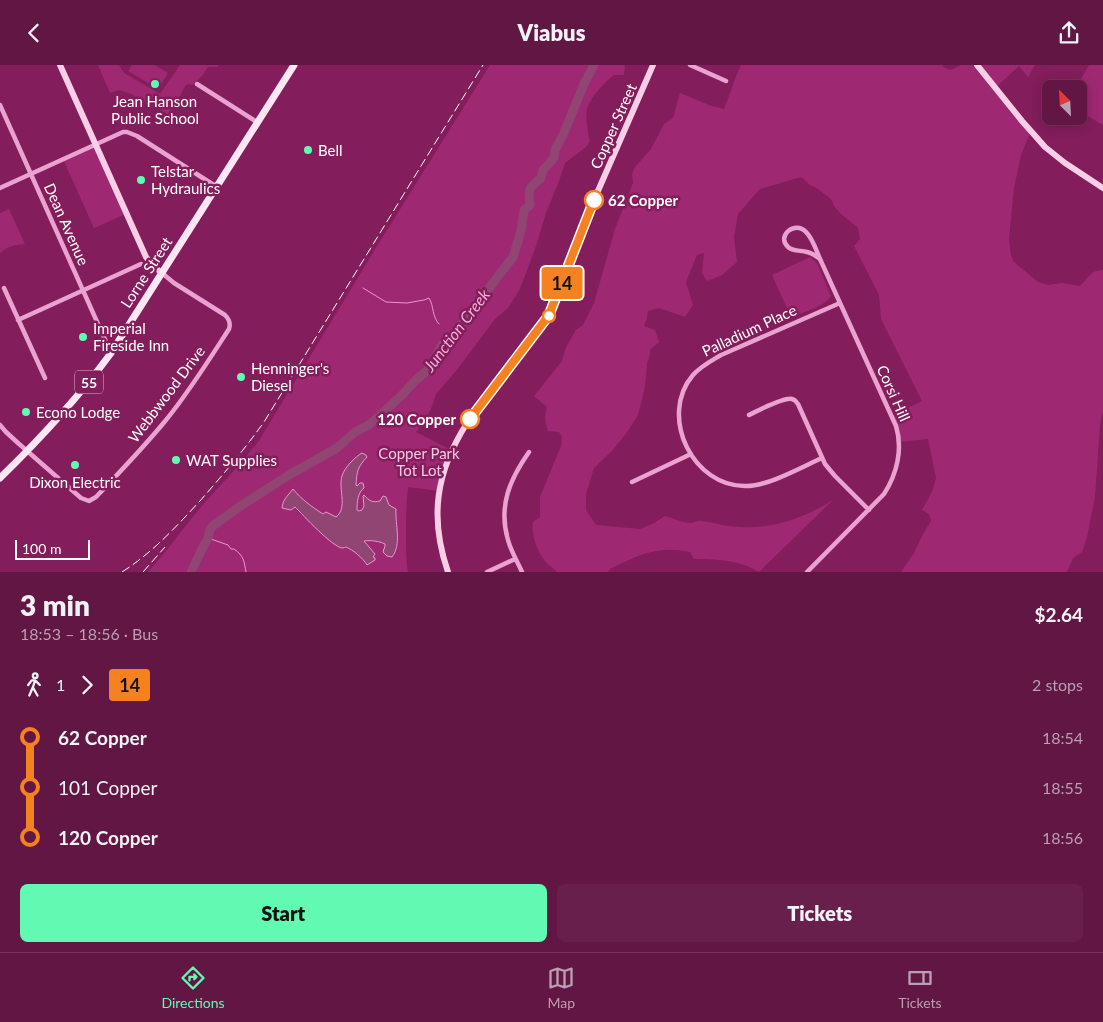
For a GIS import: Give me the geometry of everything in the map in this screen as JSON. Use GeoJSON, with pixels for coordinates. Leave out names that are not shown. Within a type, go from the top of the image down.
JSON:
{"type":"FeatureCollection","features":[{"type":"Feature","properties":{"kind":"main road","name":"Lorne Street"},"geometry":{"type":"LineString","coordinates":[[0,478],[73,401],[110,353],[294,65]]}},
{"type":"Feature","properties":{"kind":"street"},"geometry":{"type":"LineString","coordinates":[[60,65],[146,257],[162,273]]}},
{"type":"Feature","properties":{"kind":"street","name":"Copper Street"},"geometry":{"type":"LineString","coordinates":[[448,572],[440,544],[438,500],[441,479],[450,455],[467,423],[549,315],[587,216],[653,65]]}},
{"type":"Feature","properties":{"kind":"street"},"geometry":{"type":"LineString","coordinates":[[690,65],[726,81]]}},
{"type":"Feature","properties":{"kind":"street"},"geometry":{"type":"LineString","coordinates":[[976,65],[1045,147],[1103,188]]}},
{"type":"Feature","properties":{"kind":"street"},"geometry":{"type":"LineString","coordinates":[[197,84],[257,122]]}},
{"type":"Feature","properties":{"kind":"street","name":"Dean Avenue"},"geometry":{"type":"LineString","coordinates":[[0,105],[110,353]]}},
{"type":"Feature","properties":{"kind":"street"},"geometry":{"type":"LineString","coordinates":[[0,188],[123,132],[131,133],[217,187]]}},
{"type":"Feature","properties":{"kind":"street","name":"Corsi Hill"},"geometry":{"type":"LineString","coordinates":[[807,572],[884,494],[893,477],[898,457],[898,437],[893,419],[820,259],[806,231],[802,228],[794,228],[787,232],[784,239],[788,247],[793,250],[811,253],[820,259]]}},
{"type":"Feature","properties":{"kind":"street"},"geometry":{"type":"LineString","coordinates":[[18,320],[141,264]]}},
{"type":"Feature","properties":{"kind":"street","name":"Webbwood Drive"},"geometry":{"type":"LineString","coordinates":[[27,451],[81,498],[89,501],[92,500],[143,448],[190,388],[229,329],[230,322],[225,315],[174,283],[162,273]]}},
{"type":"Feature","properties":{"kind":"street"},"geometry":{"type":"LineString","coordinates":[[4,288],[45,378]]}},
{"type":"Feature","properties":{"kind":"street","name":"Palladium Place"},"geometry":{"type":"LineString","coordinates":[[822,458],[763,484],[747,486],[729,485],[708,474],[698,465],[691,454],[681,429],[679,417],[680,404],[685,388],[692,376],[702,365],[840,303]]}},
{"type":"Feature","properties":{"kind":"street"},"geometry":{"type":"LineString","coordinates":[[749,415],[783,400],[795,400],[825,465],[869,510]]}},
{"type":"Feature","properties":{"kind":"street"},"geometry":{"type":"LineString","coordinates":[[0,425],[27,451]]}},
{"type":"Feature","properties":{"kind":"street"},"geometry":{"type":"LineString","coordinates":[[522,572],[507,538],[504,508],[511,481],[530,452]]}},
{"type":"Feature","properties":{"kind":"street"},"geometry":{"type":"LineString","coordinates":[[632,482],[691,454]]}},
{"type":"Feature","properties":{"kind":"street"},"geometry":{"type":"LineString","coordinates":[[487,572],[515,559]]}},
{"type":"Feature","properties":{"kind":"green space"},"geometry":{"type":"Polygon","coordinates":[[[98,65],[119,65],[124,73],[160,94],[180,65],[219,65],[217,67],[208,67],[192,85],[186,85],[169,115],[131,94],[119,90],[110,93],[98,65]]]}},
{"type":"Feature","properties":{"kind":"green space"},"geometry":{"type":"Polygon","coordinates":[[[132,65],[155,65],[168,73],[158,89],[128,71],[132,65]]]}},
{"type":"Feature","properties":{"kind":"green space","name":"Copper Park Tot Lot"},"geometry":{"type":"Polygon","coordinates":[[[490,65],[625,65],[624,75],[614,75],[610,78],[591,100],[586,117],[590,141],[586,147],[565,163],[520,289],[508,308],[495,319],[436,394],[431,409],[416,432],[451,450],[439,491],[408,487],[406,560],[408,572],[148,572],[260,439],[490,65]],[[362,453],[356,457],[343,473],[341,481],[342,504],[340,514],[336,518],[326,513],[323,514],[292,490],[290,494],[294,507],[326,538],[339,547],[351,550],[368,564],[375,560],[373,557],[374,552],[364,541],[369,540],[385,544],[392,557],[397,546],[398,534],[396,510],[393,507],[380,501],[370,501],[364,496],[364,506],[361,510],[357,510],[359,496],[363,489],[356,485],[357,476],[359,467],[367,457],[362,453]]]}},
{"type":"Feature","properties":{"kind":"green space"},"geometry":{"type":"Polygon","coordinates":[[[741,65],[942,65],[951,70],[961,65],[1035,65],[1028,77],[1019,66],[995,88],[1031,131],[1021,155],[1014,188],[1009,239],[1011,256],[1014,262],[1038,282],[1048,285],[1062,283],[1080,286],[1093,273],[1103,270],[1103,411],[1100,425],[1095,497],[1082,552],[1073,558],[1067,572],[901,572],[914,553],[931,521],[929,514],[922,510],[932,492],[936,478],[928,439],[898,442],[897,431],[891,416],[922,401],[881,319],[879,295],[854,246],[860,239],[858,228],[841,214],[831,199],[801,177],[760,189],[738,214],[734,237],[737,262],[722,275],[707,281],[702,273],[704,253],[697,255],[686,282],[693,305],[685,317],[659,308],[648,311],[644,326],[655,330],[659,342],[650,350],[645,387],[638,415],[612,451],[594,468],[586,494],[586,510],[596,525],[640,529],[665,516],[688,523],[701,521],[731,526],[753,527],[777,524],[801,517],[833,500],[759,572],[736,563],[694,559],[690,552],[679,550],[648,553],[620,564],[608,572],[557,572],[542,557],[534,537],[533,522],[540,517],[540,497],[561,446],[562,437],[559,432],[548,431],[545,419],[547,407],[534,396],[562,361],[566,347],[576,330],[583,325],[594,303],[615,229],[633,183],[632,174],[635,167],[651,149],[664,124],[673,118],[680,93],[724,109],[741,65]]]}},
{"type":"Feature","properties":{"kind":"green space"},"geometry":{"type":"Polygon","coordinates":[[[1089,65],[1103,65],[1103,125],[1088,116],[1088,80],[1080,80],[1089,65]]]}},
{"type":"Feature","properties":{"kind":"green space"},"geometry":{"type":"Polygon","coordinates":[[[94,144],[126,214],[94,228],[63,159],[94,144]]]}},
{"type":"Feature","properties":{"kind":"green space"},"geometry":{"type":"Polygon","coordinates":[[[9,209],[25,244],[12,246],[0,253],[0,213],[9,209]]]}},
{"type":"Feature","properties":{"kind":"green space"},"geometry":{"type":"Polygon","coordinates":[[[810,257],[817,263],[831,296],[819,306],[791,317],[772,275],[810,257]]]}},
{"type":"Feature","properties":{"kind":"shaded area"},"geometry":{"type":"Polygon","coordinates":[[[362,453],[367,457],[357,473],[356,485],[363,483],[364,488],[359,495],[357,510],[362,510],[364,506],[364,495],[373,502],[380,501],[383,496],[386,497],[389,505],[396,509],[397,546],[395,552],[392,557],[387,556],[383,552],[385,544],[364,541],[375,554],[373,557],[375,560],[367,565],[352,550],[346,547],[339,547],[318,531],[295,507],[291,510],[282,508],[284,500],[293,489],[323,514],[326,512],[336,517],[340,513],[342,503],[341,481],[343,473],[350,463],[362,453]]]}},
{"type":"Feature","properties":{"kind":"waterway","name":"Junction Creek"},"geometry":{"type":"LineString","coordinates":[[191,572],[208,538],[210,529],[214,525],[289,475],[337,448],[355,432],[369,425],[430,368],[441,346],[453,335],[513,257],[521,231],[524,210],[530,205],[530,189],[541,178],[543,170],[554,158],[555,150],[594,65]]}},
{"type":"Feature","properties":{"kind":"waterway"},"geometry":{"type":"LineString","coordinates":[[363,288],[386,302],[407,303],[429,298],[435,318],[439,324]]}},
{"type":"Feature","properties":{"kind":"waterway","name":"Junction Creek"},"geometry":{"type":"LineString","coordinates":[[444,336],[445,341]]}},
{"type":"Feature","properties":{"kind":"waterway"},"geometry":{"type":"LineString","coordinates":[[208,538],[228,545],[240,554],[246,572]]}},
{"type":"Feature","properties":{"kind":"railway"},"geometry":{"type":"LineString","coordinates":[[122,572],[163,540],[199,502],[249,443],[264,422],[483,65]]}},
{"type":"Feature","properties":{"kind":"railway"},"geometry":{"type":"LineString","coordinates":[[143,572],[165,547]]}},
{"type":"Feature","properties":{"kind":"bus line","name":"14"},"geometry":{"type":"LineString","coordinates":[[470,419],[549,315],[594,200]]}},
{"type":"Feature","properties":{"kind":"place","name":"Jean Hanson Public School"},"geometry":{"type":"Point","coordinates":[155,84]}},
{"type":"Feature","properties":{"kind":"place","name":"Bell"},"geometry":{"type":"Point","coordinates":[308,150]}},
{"type":"Feature","properties":{"kind":"place","name":"Telstar Hydraulics"},"geometry":{"type":"Point","coordinates":[141,180]}},
{"type":"Feature","properties":{"kind":"place","name":"62 Copper"},"geometry":{"type":"Point","coordinates":[594,200]}},
{"type":"Feature","properties":{"kind":"place","name":"Imperial Fireside Inn"},"geometry":{"type":"Point","coordinates":[83,337]}},
{"type":"Feature","properties":{"kind":"place","name":"Henninger's Diesel"},"geometry":{"type":"Point","coordinates":[241,377]}},
{"type":"Feature","properties":{"kind":"place","name":"Econo Lodge"},"geometry":{"type":"Point","coordinates":[26,412]}},
{"type":"Feature","properties":{"kind":"place","name":"120 Copper"},"geometry":{"type":"Point","coordinates":[470,419]}},
{"type":"Feature","properties":{"kind":"place","name":"WAT Supplies"},"geometry":{"type":"Point","coordinates":[176,460]}},
{"type":"Feature","properties":{"kind":"place","name":"Dixon Electric"},"geometry":{"type":"Point","coordinates":[75,465]}}]}
